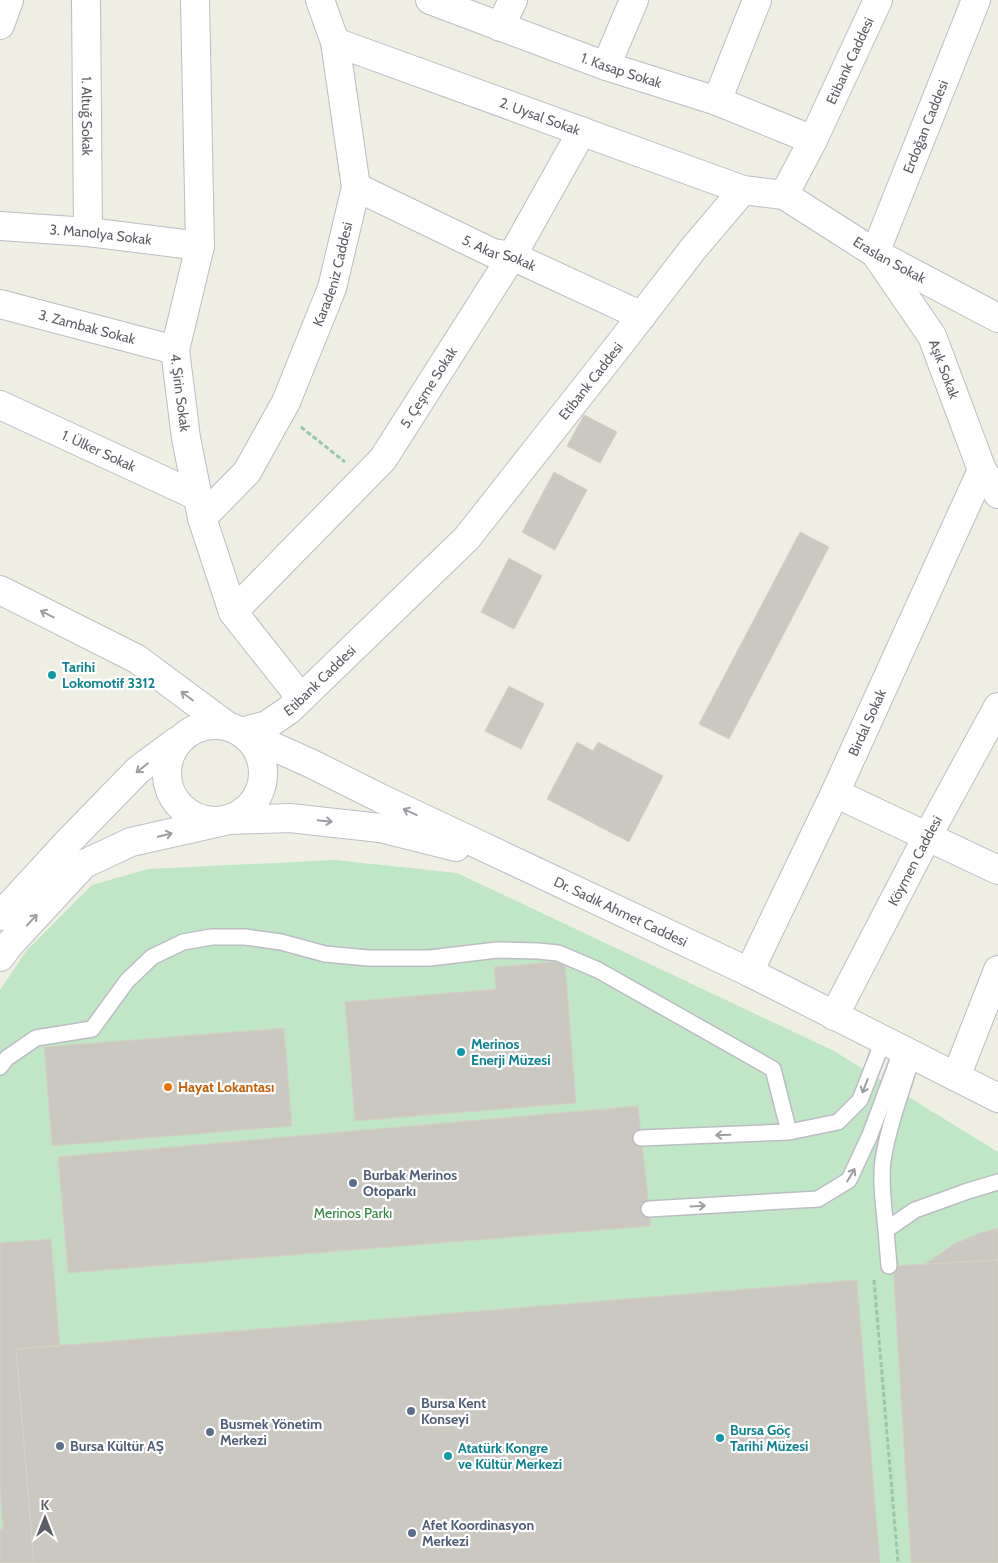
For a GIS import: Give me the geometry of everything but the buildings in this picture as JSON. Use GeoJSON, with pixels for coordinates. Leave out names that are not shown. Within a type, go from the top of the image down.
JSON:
{"type":"FeatureCollection","features":[{"type":"Feature","properties":{"kind":"street"},"geometry":{"type":"LineString","coordinates":[[0,25],[9,0]]}},
{"type":"Feature","properties":{"kind":"street","name":"1. Altuğ Sokak"},"geometry":{"type":"LineString","coordinates":[[86,0],[88,232]]}},
{"type":"Feature","properties":{"kind":"street","name":"4. Şirin Sokak"},"geometry":{"type":"LineString","coordinates":[[195,0],[200,246],[175,350],[186,438],[200,507],[233,612],[301,698]]}},
{"type":"Feature","properties":{"kind":"street","name":"Karadeniz Caddesi"},"geometry":{"type":"LineString","coordinates":[[200,507],[247,472],[286,402],[332,288],[356,187],[335,42],[320,0]]}},
{"type":"Feature","properties":{"kind":"street","name":"1. Kasap Sokak"},"geometry":{"type":"LineString","coordinates":[[430,0],[606,66],[717,101],[813,140]]}},
{"type":"Feature","properties":{"kind":"street"},"geometry":{"type":"LineString","coordinates":[[500,27],[513,0]]}},
{"type":"Feature","properties":{"kind":"street"},"geometry":{"type":"LineString","coordinates":[[606,66],[634,0]]}},
{"type":"Feature","properties":{"kind":"street"},"geometry":{"type":"LineString","coordinates":[[717,101],[757,0]]}},
{"type":"Feature","properties":{"kind":"street","name":"Etibank Caddesi"},"geometry":{"type":"LineString","coordinates":[[784,195],[813,140],[878,0]]}},
{"type":"Feature","properties":{"kind":"street","name":"Erdoğan Caddesi"},"geometry":{"type":"LineString","coordinates":[[875,253],[976,0]]}},
{"type":"Feature","properties":{"kind":"street","name":"2. Uysal Sokak"},"geometry":{"type":"LineString","coordinates":[[335,42],[744,190]]}},
{"type":"Feature","properties":{"kind":"street","name":"5. Çeşme Sokak"},"geometry":{"type":"LineString","coordinates":[[233,612],[383,459],[512,256],[582,131]]}},
{"type":"Feature","properties":{"kind":"street","name":"5. Akar Sokak"},"geometry":{"type":"LineString","coordinates":[[356,187],[493,253],[512,256],[642,316]]}},
{"type":"Feature","properties":{"kind":"street"},"geometry":{"type":"LineString","coordinates":[[744,190],[784,195]]}},
{"type":"Feature","properties":{"kind":"street","name":"Etibank Caddesi"},"geometry":{"type":"LineString","coordinates":[[233,729],[267,726],[289,710],[467,538],[693,249],[744,190]]}},
{"type":"Feature","properties":{"kind":"street","name":"Eraslan Sokak"},"geometry":{"type":"LineString","coordinates":[[784,195],[875,253],[998,318]]}},
{"type":"Feature","properties":{"kind":"street","name":"3. Manolya Sokak"},"geometry":{"type":"LineString","coordinates":[[0,226],[88,232],[200,246]]}},
{"type":"Feature","properties":{"kind":"street","name":"Aşık Sokak"},"geometry":{"type":"LineString","coordinates":[[875,253],[932,336],[982,470],[998,494]]}},
{"type":"Feature","properties":{"kind":"street","name":"3. Zambak Sokak"},"geometry":{"type":"LineString","coordinates":[[0,304],[175,350]]}},
{"type":"Feature","properties":{"kind":"street","name":"1. Ülker Sokak"},"geometry":{"type":"LineString","coordinates":[[0,405],[200,507]]}},
{"type":"Feature","properties":{"kind":"street","name":"Birdal Sokak"},"geometry":{"type":"LineString","coordinates":[[749,972],[835,793],[982,470]]}},
{"type":"Feature","properties":{"kind":"street","name":"Dr. Sadık Ahmet Caddesi"},"geometry":{"type":"LineString","coordinates":[[0,590],[137,659],[233,729],[312,764],[749,972],[998,1098]]}},
{"type":"Feature","properties":{"kind":"street","name":"Köymen Caddesi"},"geometry":{"type":"LineString","coordinates":[[834,1016],[927,837],[998,707]]}},
{"type":"Feature","properties":{"kind":"street"},"geometry":{"type":"LineString","coordinates":[[0,916],[138,770],[194,730],[210,725],[233,729],[253,742],[261,756],[264,772],[262,788],[254,802],[243,813],[229,820],[131,842],[84,864],[0,956]]}},
{"type":"Feature","properties":{"kind":"street"},"geometry":{"type":"LineString","coordinates":[[181,739],[171,752],[167,767],[167,783],[173,798],[184,810],[197,818],[213,822],[290,818],[380,828],[518,862]]}},
{"type":"Feature","properties":{"kind":"street"},"geometry":{"type":"LineString","coordinates":[[835,793],[998,870]]}},
{"type":"Feature","properties":{"kind":"street"},"geometry":{"type":"LineString","coordinates":[[956,1077],[998,970]]}},
{"type":"Feature","properties":{"kind":"lane"},"geometry":{"type":"LineString","coordinates":[[0,1067],[7,1058],[36,1038],[92,1029],[126,981],[152,956],[183,942],[212,937],[245,937],[281,942],[325,954],[368,958],[430,958],[497,950],[538,951],[558,953],[598,970],[773,1069],[789,1132]]}},
{"type":"Feature","properties":{"kind":"lane"},"geometry":{"type":"LineString","coordinates":[[641,1138],[789,1132],[838,1122],[860,1100],[899,1048]]}},
{"type":"Feature","properties":{"kind":"lane"},"geometry":{"type":"LineString","coordinates":[[649,1209],[818,1199],[832,1191],[849,1180],[870,1135],[899,1048]]}},
{"type":"Feature","properties":{"kind":"lane"},"geometry":{"type":"LineString","coordinates":[[889,1266],[882,1197],[883,1161],[892,1122],[899,1048]]}},
{"type":"Feature","properties":{"kind":"lane"},"geometry":{"type":"LineString","coordinates":[[886,1230],[916,1210],[998,1182]]}},
{"type":"Feature","properties":{"kind":"path"},"geometry":{"type":"LineString","coordinates":[[280,411],[365,477]]}},
{"type":"Feature","properties":{"kind":"path"},"geometry":{"type":"LineString","coordinates":[[889,1266],[873,1267],[898,1563]]}},
{"type":"Feature","properties":{"kind":"green space","name":"Merinos Parkı"},"geometry":{"type":"Polygon","coordinates":[[[335,860],[457,873],[834,1051],[998,1152],[998,1563],[0,1563],[0,990],[27,950],[92,885],[148,869],[335,860]]]}},
{"type":"Feature","properties":{"kind":"place","name":"Tarihi Lokomotif 3312"},"geometry":{"type":"Point","coordinates":[52,675]}},
{"type":"Feature","properties":{"kind":"place","name":"Merinos Enerji Müzesi"},"geometry":{"type":"Point","coordinates":[461,1052]}},
{"type":"Feature","properties":{"kind":"place","name":"Hayat Lokantası"},"geometry":{"type":"Point","coordinates":[168,1087]}},
{"type":"Feature","properties":{"kind":"place","name":"Burbak Merinos Otoparkı"},"geometry":{"type":"Point","coordinates":[353,1183]}},
{"type":"Feature","properties":{"kind":"place","name":"Bursa Kent Konseyi"},"geometry":{"type":"Point","coordinates":[411,1411]}},
{"type":"Feature","properties":{"kind":"place","name":"Busmek Yönetim Merkezi"},"geometry":{"type":"Point","coordinates":[210,1432]}},
{"type":"Feature","properties":{"kind":"place","name":"Bursa Göç Tarihi Müzesi"},"geometry":{"type":"Point","coordinates":[720,1438]}},
{"type":"Feature","properties":{"kind":"place","name":"Bursa Kültür AŞ"},"geometry":{"type":"Point","coordinates":[60,1446]}},
{"type":"Feature","properties":{"kind":"place","name":"Atatürk Kongre ve Kültür Merkezi"},"geometry":{"type":"Point","coordinates":[448,1456]}},
{"type":"Feature","properties":{"kind":"place","name":"Afet Koordinasyon Merkezi"},"geometry":{"type":"Point","coordinates":[412,1533]}}]}
